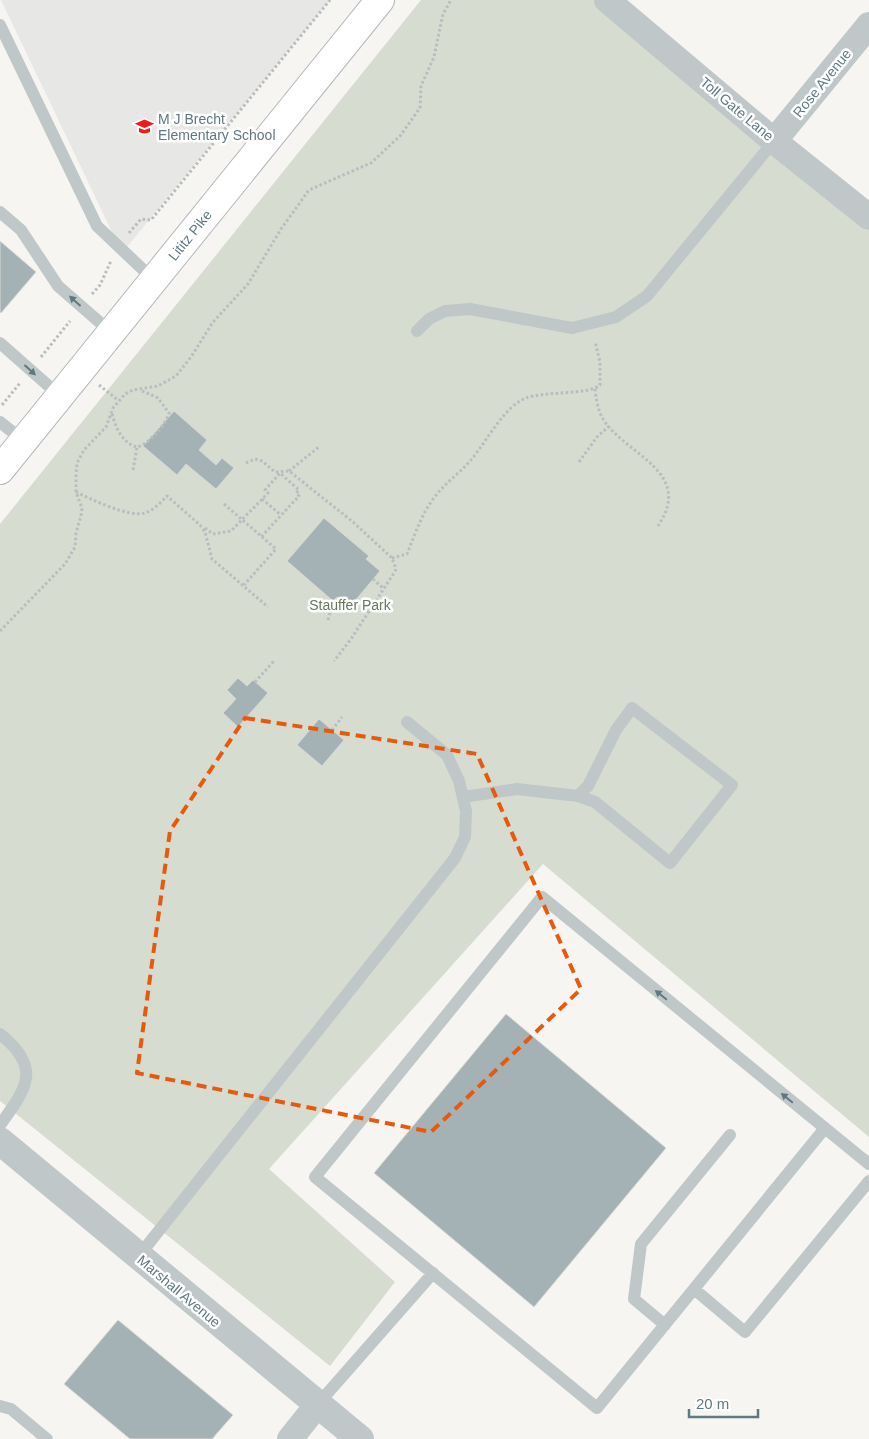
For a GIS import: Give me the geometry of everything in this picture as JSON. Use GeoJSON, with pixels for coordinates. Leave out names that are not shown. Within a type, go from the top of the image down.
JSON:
{"type":"FeatureCollection","features":[{"type":"Feature","properties":{"kind":"highway","name":"Lititz Pike"},"geometry":{"type":"LineString","coordinates":[[0,470],[380,0]]}},
{"type":"Feature","properties":{"kind":"street","name":"Toll Gate Lane"},"geometry":{"type":"LineString","coordinates":[[621,4],[774,141],[869,217]]}},
{"type":"Feature","properties":{"kind":"street","name":"Rose Avenue"},"geometry":{"type":"LineString","coordinates":[[774,141],[869,25]]}},
{"type":"Feature","properties":{"kind":"street","name":"Marshall Avenue"},"geometry":{"type":"LineString","coordinates":[[0,1141],[360,1439]]}},
{"type":"Feature","properties":{"kind":"street"},"geometry":{"type":"LineString","coordinates":[[290,1439],[318,1404]]}},
{"type":"Feature","properties":{"kind":"lane"},"geometry":{"type":"LineString","coordinates":[[0,25],[97,226],[154,280]]}},
{"type":"Feature","properties":{"kind":"lane"},"geometry":{"type":"LineString","coordinates":[[417,331],[429,319],[445,311],[470,309],[572,328],[616,317],[647,296],[774,141]]}},
{"type":"Feature","properties":{"kind":"lane"},"geometry":{"type":"LineString","coordinates":[[0,212],[21,230],[58,286],[112,333]]}},
{"type":"Feature","properties":{"kind":"lane"},"geometry":{"type":"LineString","coordinates":[[0,343],[60,396]]}},
{"type":"Feature","properties":{"kind":"lane"},"geometry":{"type":"LineString","coordinates":[[0,422],[24,441]]}},
{"type":"Feature","properties":{"kind":"lane"},"geometry":{"type":"LineString","coordinates":[[463,797],[516,789],[578,796],[595,802],[670,863],[732,785],[632,708],[616,730],[588,786],[578,796]]}},
{"type":"Feature","properties":{"kind":"lane"},"geometry":{"type":"LineString","coordinates":[[138,1256],[455,858],[464,837],[466,811],[459,781],[447,755],[407,722]]}},
{"type":"Feature","properties":{"kind":"lane"},"geometry":{"type":"LineString","coordinates":[[825,1128],[597,1408],[315,1177],[542,897],[825,1128],[869,1164]]}},
{"type":"Feature","properties":{"kind":"lane"},"geometry":{"type":"LineString","coordinates":[[0,1034],[9,1041],[24,1063],[28,1078],[21,1096],[0,1125]]}},
{"type":"Feature","properties":{"kind":"lane"},"geometry":{"type":"LineString","coordinates":[[664,1325],[634,1299],[641,1244],[730,1135]]}},
{"type":"Feature","properties":{"kind":"lane"},"geometry":{"type":"LineString","coordinates":[[694,1289],[745,1332],[869,1181]]}},
{"type":"Feature","properties":{"kind":"lane"},"geometry":{"type":"LineString","coordinates":[[318,1404],[433,1273]]}},
{"type":"Feature","properties":{"kind":"lane"},"geometry":{"type":"LineString","coordinates":[[0,1406],[11,1410],[47,1439]]}},
{"type":"Feature","properties":{"kind":"path"},"geometry":{"type":"LineString","coordinates":[[0,407],[100,285],[118,246],[142,219],[151,220],[330,0]]}},
{"type":"Feature","properties":{"kind":"path"},"geometry":{"type":"LineString","coordinates":[[0,631],[65,564],[73,553],[82,508],[76,492],[76,474],[81,455],[106,428],[116,403],[125,394],[158,386],[176,376],[191,357],[212,322],[248,284],[281,229],[309,190],[334,177],[371,163],[400,136],[420,108],[421,86],[434,57],[443,14],[451,0]]}},
{"type":"Feature","properties":{"kind":"path"},"geometry":{"type":"LineString","coordinates":[[392,558],[407,554],[418,524],[430,502],[446,483],[470,462],[515,404],[534,395],[595,389],[602,381],[591,323]]}},
{"type":"Feature","properties":{"kind":"path"},"geometry":{"type":"LineString","coordinates":[[595,389],[601,415],[609,426],[655,466],[663,479],[668,502],[665,516],[658,526]]}},
{"type":"Feature","properties":{"kind":"path"},"geometry":{"type":"LineString","coordinates":[[133,470],[137,447],[149,439],[168,417],[169,413],[158,398],[140,390]]}},
{"type":"Feature","properties":{"kind":"path"},"geometry":{"type":"LineString","coordinates":[[113,412],[122,437],[128,444],[137,447]]}},
{"type":"Feature","properties":{"kind":"path"},"geometry":{"type":"LineString","coordinates":[[579,462],[597,437],[609,426]]}},
{"type":"Feature","properties":{"kind":"path"},"geometry":{"type":"LineString","coordinates":[[76,492],[113,508],[140,514],[152,509],[167,496],[213,534],[223,534],[231,531],[268,493],[264,490],[280,473],[289,471],[320,446]]}},
{"type":"Feature","properties":{"kind":"path"},"geometry":{"type":"LineString","coordinates":[[246,463],[255,459],[280,473],[299,490],[296,493],[299,496],[261,536]]}},
{"type":"Feature","properties":{"kind":"path"},"geometry":{"type":"LineString","coordinates":[[289,471],[352,522],[392,558],[396,569],[352,639],[334,661]]}},
{"type":"Feature","properties":{"kind":"path"},"geometry":{"type":"LineString","coordinates":[[262,499],[281,515]]}},
{"type":"Feature","properties":{"kind":"path"},"geometry":{"type":"LineString","coordinates":[[224,504],[276,549],[244,585]]}},
{"type":"Feature","properties":{"kind":"path"},"geometry":{"type":"LineString","coordinates":[[200,525],[205,532],[212,559],[268,607]]}},
{"type":"Feature","properties":{"kind":"path"},"geometry":{"type":"LineString","coordinates":[[373,579],[384,588]]}},
{"type":"Feature","properties":{"kind":"path"},"geometry":{"type":"LineString","coordinates":[[328,620],[334,601]]}},
{"type":"Feature","properties":{"kind":"path"},"geometry":{"type":"LineString","coordinates":[[255,682],[274,661]]}},
{"type":"Feature","properties":{"kind":"path"},"geometry":{"type":"LineString","coordinates":[[332,730],[342,717]]}},
{"type":"Feature","properties":{"kind":"highlighted area"},"geometry":{"type":"Polygon","coordinates":[[[245,718],[477,754],[581,989],[431,1132],[137,1073],[170,831],[245,718]]]}},
{"type":"Feature","properties":{"kind":"shaded area","name":"M J Brecht Elementary School"},"geometry":{"type":"Polygon","coordinates":[[[1,0],[330,0],[122,253],[1,0]]]}},
{"type":"Feature","properties":{"kind":"green space","name":"Stauffer Park"},"geometry":{"type":"Polygon","coordinates":[[[421,0],[608,0],[869,217],[869,1137],[543,864],[269,1169],[395,1282],[330,1366],[0,1101],[0,524],[421,0]]]}},
{"type":"Feature","properties":{"kind":"building"},"geometry":{"type":"Polygon","coordinates":[[[0,241],[36,272],[1,313],[0,312],[0,241]]]}},
{"type":"Feature","properties":{"kind":"building"},"geometry":{"type":"Polygon","coordinates":[[[174,411],[207,440],[199,450],[216,465],[222,458],[234,468],[216,489],[186,464],[177,475],[143,446],[174,411]]]}},
{"type":"Feature","properties":{"kind":"building"},"geometry":{"type":"Polygon","coordinates":[[[324,518],[369,556],[366,559],[380,571],[349,608],[337,597],[333,601],[287,561],[324,518]]]}},
{"type":"Feature","properties":{"kind":"building"},"geometry":{"type":"Polygon","coordinates":[[[238,678],[247,686],[253,680],[268,693],[238,727],[223,713],[236,699],[227,690],[238,678]]]}},
{"type":"Feature","properties":{"kind":"building"},"geometry":{"type":"Polygon","coordinates":[[[319,719],[344,740],[322,766],[297,745],[319,719]]]}},
{"type":"Feature","properties":{"kind":"building"},"geometry":{"type":"Polygon","coordinates":[[[506,1014],[666,1148],[534,1307],[374,1173],[506,1014]]]}},
{"type":"Feature","properties":{"kind":"building"},"geometry":{"type":"Polygon","coordinates":[[[118,1320],[233,1415],[212,1439],[130,1439],[64,1384],[118,1320]]]}},
{"type":"Feature","properties":{"kind":"place","name":"M J Brecht Elementary School"},"geometry":{"type":"Point","coordinates":[144,127]}}]}
